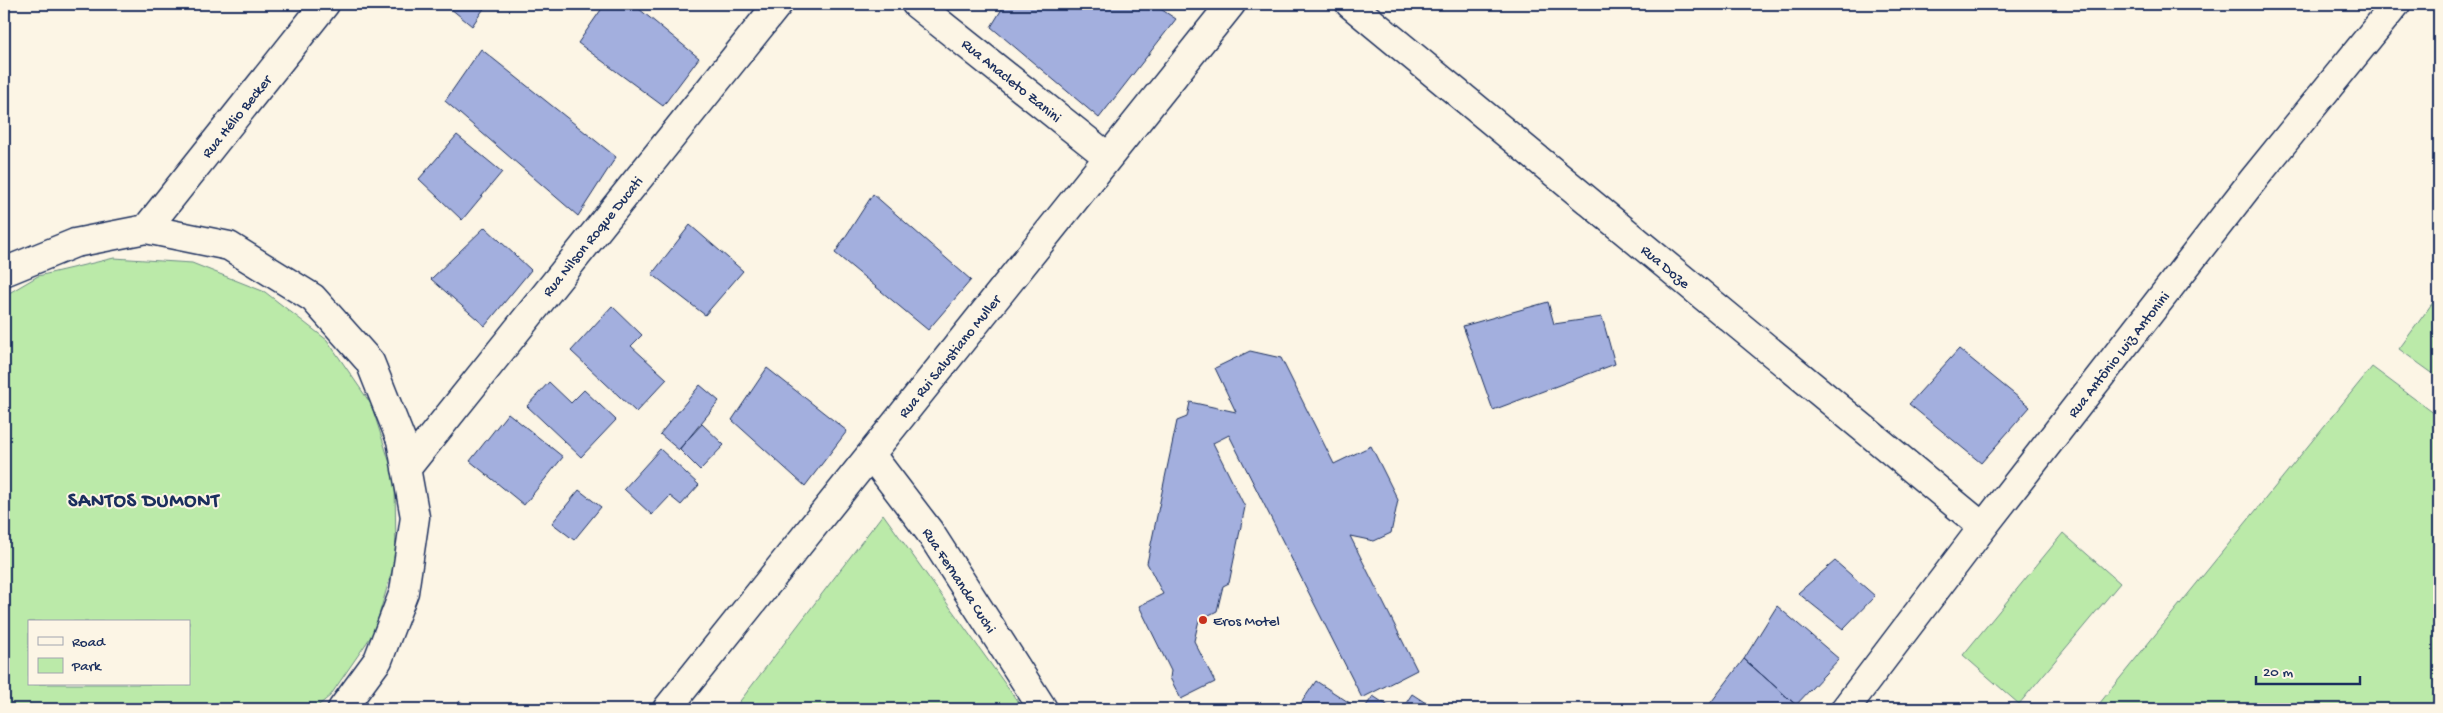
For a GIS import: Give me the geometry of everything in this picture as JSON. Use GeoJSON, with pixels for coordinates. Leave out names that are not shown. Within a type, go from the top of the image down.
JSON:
{"type":"FeatureCollection","features":[{"type":"Feature","properties":{"kind":"street","name":"Rua Hélio Becker"},"geometry":{"type":"LineString","coordinates":[[146,228],[326,4]]}},
{"type":"Feature","properties":{"kind":"street","name":"Rua Nilson Roque Ducati"},"geometry":{"type":"LineString","coordinates":[[406,469],[778,4]]}},
{"type":"Feature","properties":{"kind":"street","name":"Rua Anacleto Zanini"},"geometry":{"type":"LineString","coordinates":[[916,4],[1108,157]]}},
{"type":"Feature","properties":{"kind":"street","name":"Rua Rui Salustiano Muller"},"geometry":{"type":"LineString","coordinates":[[668,709],[1232,4]]}},
{"type":"Feature","properties":{"kind":"street","name":"Rua Doze"},"geometry":{"type":"LineString","coordinates":[[1350,4],[1983,527]]}},
{"type":"Feature","properties":{"kind":"street","name":"Rua Antônio Luiz Antonini"},"geometry":{"type":"LineString","coordinates":[[1845,709],[1983,527],[2253,180],[2396,4]]}},
{"type":"Feature","properties":{"kind":"street"},"geometry":{"type":"LineString","coordinates":[[4,272],[75,243],[146,228],[229,246],[313,298],[370,362],[401,440],[415,517],[404,592],[378,660],[342,709]]}},
{"type":"Feature","properties":{"kind":"street","name":"Rua Fernanda Cuchi"},"geometry":{"type":"LineString","coordinates":[[871,455],[929,531],[1043,709]]}},
{"type":"Feature","properties":{"kind":"green space"},"geometry":{"type":"Polygon","coordinates":[[[114,258],[192,263],[265,292],[327,340],[371,404],[395,479],[396,557],[374,632],[330,696],[314,709],[4,709],[4,296],[38,276],[114,258]]]}},
{"type":"Feature","properties":{"kind":"green space"},"geometry":{"type":"Polygon","coordinates":[[[2439,294],[2439,378],[2399,349],[2439,294]]]}},
{"type":"Feature","properties":{"kind":"green space"},"geometry":{"type":"Polygon","coordinates":[[[2372,367],[2439,417],[2439,709],[2095,709],[2372,367]]]}},
{"type":"Feature","properties":{"kind":"green space"},"geometry":{"type":"Polygon","coordinates":[[[883,514],[1023,709],[734,709],[883,514]]]}},
{"type":"Feature","properties":{"kind":"green space"},"geometry":{"type":"Polygon","coordinates":[[[2063,533],[2120,583],[2019,704],[1963,655],[2063,533]]]}},
{"type":"Feature","properties":{"kind":"building"},"geometry":{"type":"Polygon","coordinates":[[[445,4],[487,4],[472,26],[445,4]]]}},
{"type":"Feature","properties":{"kind":"building"},"geometry":{"type":"Polygon","coordinates":[[[605,4],[633,4],[699,58],[663,106],[578,43],[605,4]]]}},
{"type":"Feature","properties":{"kind":"building"},"geometry":{"type":"Polygon","coordinates":[[[1005,4],[1153,4],[1176,19],[1099,118],[991,27],[1005,4]]]}},
{"type":"Feature","properties":{"kind":"building"},"geometry":{"type":"Polygon","coordinates":[[[481,49],[616,157],[578,216],[445,101],[481,49]]]}},
{"type":"Feature","properties":{"kind":"building"},"geometry":{"type":"Polygon","coordinates":[[[457,135],[502,172],[462,220],[419,179],[457,135]]]}},
{"type":"Feature","properties":{"kind":"building"},"geometry":{"type":"Polygon","coordinates":[[[873,194],[971,280],[928,330],[835,253],[873,194]]]}},
{"type":"Feature","properties":{"kind":"building"},"geometry":{"type":"Polygon","coordinates":[[[690,225],[743,271],[705,315],[652,274],[690,225]]]}},
{"type":"Feature","properties":{"kind":"building"},"geometry":{"type":"Polygon","coordinates":[[[485,227],[531,270],[485,326],[431,279],[485,227]]]}},
{"type":"Feature","properties":{"kind":"building"},"geometry":{"type":"Polygon","coordinates":[[[1548,302],[1554,324],[1602,317],[1615,364],[1493,410],[1463,326],[1548,302]]]}},
{"type":"Feature","properties":{"kind":"building"},"geometry":{"type":"Polygon","coordinates":[[[612,306],[642,335],[631,346],[667,379],[636,412],[571,351],[612,306]]]}},
{"type":"Feature","properties":{"kind":"building"},"geometry":{"type":"Polygon","coordinates":[[[1959,349],[2030,407],[1981,463],[1909,404],[1959,349]]]}},
{"type":"Feature","properties":{"kind":"building"},"geometry":{"type":"Polygon","coordinates":[[[1250,351],[1281,358],[1334,464],[1371,446],[1398,500],[1391,533],[1374,541],[1350,536],[1417,670],[1362,698],[1229,435],[1213,443],[1245,507],[1229,583],[1223,586],[1217,611],[1199,620],[1194,641],[1215,682],[1181,699],[1170,678],[1171,671],[1139,606],[1163,594],[1147,563],[1177,421],[1187,417],[1190,402],[1236,412],[1215,368],[1250,351]]]}},
{"type":"Feature","properties":{"kind":"building"},"geometry":{"type":"Polygon","coordinates":[[[767,368],[847,431],[805,486],[732,420],[767,368]]]}},
{"type":"Feature","properties":{"kind":"building"},"geometry":{"type":"Polygon","coordinates":[[[549,382],[571,403],[584,390],[616,420],[581,457],[527,406],[549,382]]]}},
{"type":"Feature","properties":{"kind":"building"},"geometry":{"type":"Polygon","coordinates":[[[700,385],[719,401],[679,450],[660,434],[700,385]]]}},
{"type":"Feature","properties":{"kind":"building"},"geometry":{"type":"Polygon","coordinates":[[[508,413],[563,457],[524,505],[470,461],[508,413]]]}},
{"type":"Feature","properties":{"kind":"building"},"geometry":{"type":"Polygon","coordinates":[[[702,424],[724,445],[700,470],[679,449],[702,424]]]}},
{"type":"Feature","properties":{"kind":"building"},"geometry":{"type":"Polygon","coordinates":[[[660,449],[699,485],[681,505],[670,496],[652,515],[624,489],[660,449]]]}},
{"type":"Feature","properties":{"kind":"building"},"geometry":{"type":"Polygon","coordinates":[[[579,490],[601,507],[574,540],[552,523],[579,490]]]}},
{"type":"Feature","properties":{"kind":"building"},"geometry":{"type":"Polygon","coordinates":[[[1835,561],[1875,596],[1843,629],[1798,593],[1835,561]]]}},
{"type":"Feature","properties":{"kind":"building"},"geometry":{"type":"Polygon","coordinates":[[[1777,606],[1839,659],[1796,705],[1744,659],[1777,606]]]}},
{"type":"Feature","properties":{"kind":"building"},"geometry":{"type":"Polygon","coordinates":[[[1744,659],[1796,705],[1792,709],[1706,709],[1744,659]]]}},
{"type":"Feature","properties":{"kind":"building"},"geometry":{"type":"Polygon","coordinates":[[[1316,681],[1359,709],[1297,709],[1316,681]]]}},
{"type":"Feature","properties":{"kind":"building"},"geometry":{"type":"Polygon","coordinates":[[[1412,694],[1432,707],[1430,709],[1402,709],[1412,694]]]}},
{"type":"Feature","properties":{"kind":"building"},"geometry":{"type":"Polygon","coordinates":[[[1373,696],[1393,709],[1364,709],[1373,696]]]}},
{"type":"Feature","properties":{"kind":"building"},"geometry":{"type":"Polygon","coordinates":[[[460,701],[469,709],[453,709],[460,701]]]}},
{"type":"Feature","properties":{"kind":"place","name":"Eros Motel"},"geometry":{"type":"Point","coordinates":[1203,620]}},
{"type":"Feature","properties":{"kind":"district","name":"SANTOS DUMONT"},"geometry":{"type":"Point","coordinates":[144,499]}}]}
